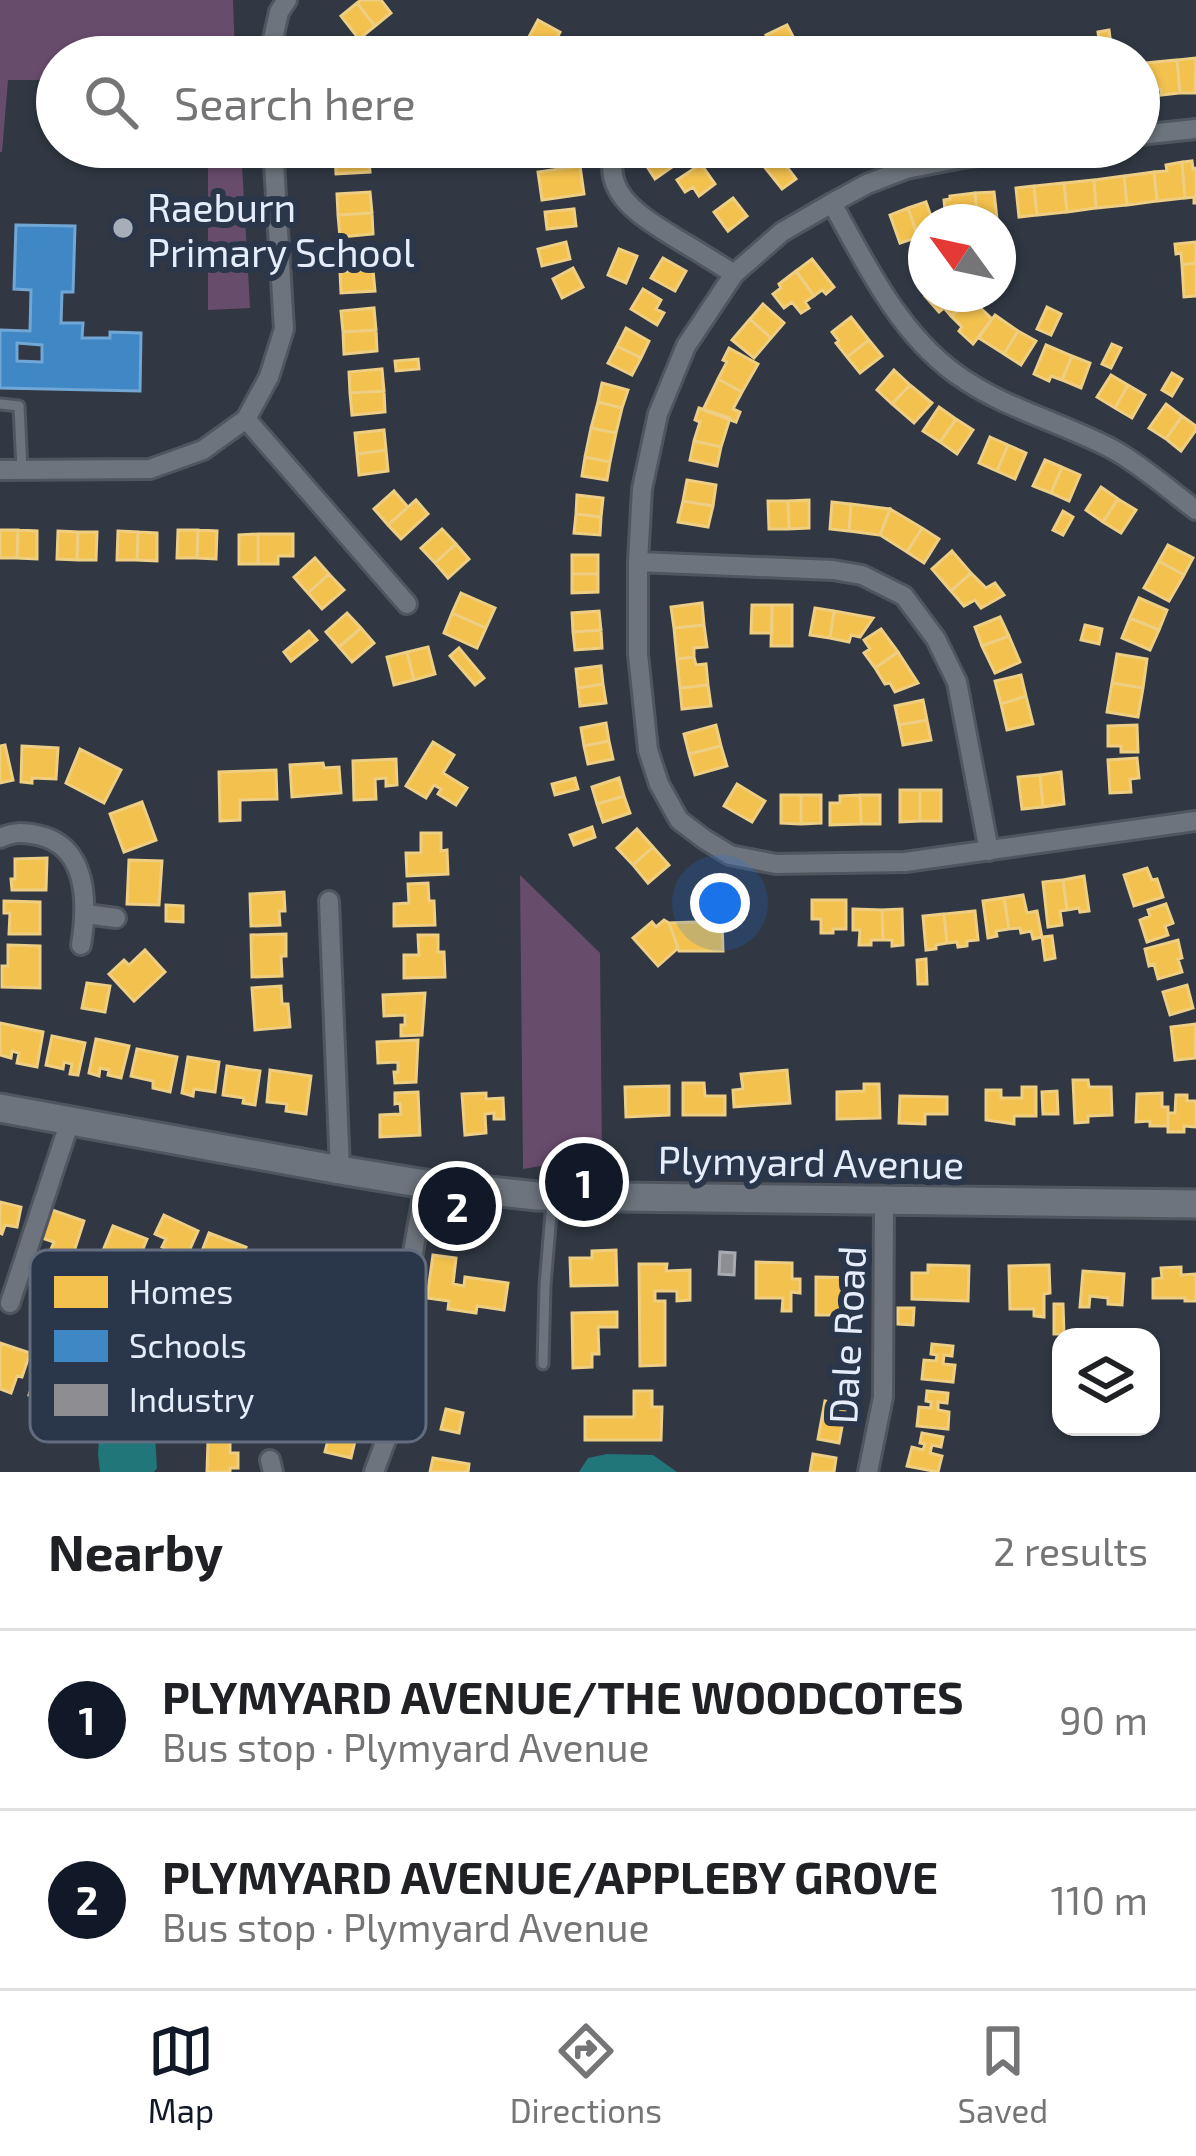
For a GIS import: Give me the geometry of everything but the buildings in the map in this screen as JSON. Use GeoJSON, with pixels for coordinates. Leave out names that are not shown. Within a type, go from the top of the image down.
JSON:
{"type":"FeatureCollection","features":[{"type":"Feature","properties":{"kind":"street"},"geometry":{"type":"LineString","coordinates":[[274,36],[286,0]]}},
{"type":"Feature","properties":{"kind":"street"},"geometry":{"type":"LineString","coordinates":[[1160,133],[1196,129]]}},
{"type":"Feature","properties":{"kind":"street"},"geometry":{"type":"LineString","coordinates":[[0,470],[150,469],[202,450],[246,419],[269,377],[284,329],[274,168]]}},
{"type":"Feature","properties":{"kind":"street"},"geometry":{"type":"LineString","coordinates":[[611,168],[617,190],[634,212],[734,274]]}},
{"type":"Feature","properties":{"kind":"street"},"geometry":{"type":"LineString","coordinates":[[911,168],[867,184],[782,232],[734,274],[686,346],[658,414],[642,489],[638,654],[648,750],[659,784],[679,820],[704,839],[730,855],[776,864],[905,862],[1196,821]]}},
{"type":"Feature","properties":{"kind":"street"},"geometry":{"type":"LineString","coordinates":[[832,203],[903,319],[956,374],[1010,406],[1114,450],[1196,510]]}},
{"type":"Feature","properties":{"kind":"street"},"geometry":{"type":"LineString","coordinates":[[246,419],[406,604]]}},
{"type":"Feature","properties":{"kind":"street"},"geometry":{"type":"LineString","coordinates":[[638,562],[833,570],[862,575],[904,596],[936,639],[957,682],[989,850]]}},
{"type":"Feature","properties":{"kind":"street"},"geometry":{"type":"LineString","coordinates":[[0,838],[15,832],[43,836],[67,849],[81,872],[86,914],[81,945]]}},
{"type":"Feature","properties":{"kind":"street"},"geometry":{"type":"LineString","coordinates":[[329,901],[340,1171]]}},
{"type":"Feature","properties":{"kind":"street"},"geometry":{"type":"LineString","coordinates":[[86,914],[116,918]]}},
{"type":"Feature","properties":{"kind":"street","name":"Plymyard Avenue"},"geometry":{"type":"LineString","coordinates":[[0,1108],[340,1171],[553,1196],[1196,1204]]}},
{"type":"Feature","properties":{"kind":"street"},"geometry":{"type":"LineString","coordinates":[[10,1303],[70,1121]]}},
{"type":"Feature","properties":{"kind":"street"},"geometry":{"type":"LineString","coordinates":[[413,1250],[425,1184]]}},
{"type":"Feature","properties":{"kind":"street","name":"Dale Road"},"geometry":{"type":"LineString","coordinates":[[868,1472],[883,1397],[884,1202]]}},
{"type":"Feature","properties":{"kind":"street"},"geometry":{"type":"LineString","coordinates":[[374,1472],[385,1442]]}},
{"type":"Feature","properties":{"kind":"lane"},"geometry":{"type":"LineString","coordinates":[[0,404],[19,406],[22,470]]}},
{"type":"Feature","properties":{"kind":"lane"},"geometry":{"type":"LineString","coordinates":[[543,1364],[553,1196]]}},
{"type":"Feature","properties":{"kind":"shaded area"},"geometry":{"type":"Polygon","coordinates":[[[0,0],[233,0],[234,36],[36,36],[36,80],[8,80],[0,152],[0,0]]]}},
{"type":"Feature","properties":{"kind":"shaded area"},"geometry":{"type":"Polygon","coordinates":[[[208,168],[242,168],[250,308],[208,310],[208,168]]]}},
{"type":"Feature","properties":{"kind":"shaded area"},"geometry":{"type":"Polygon","coordinates":[[[520,875],[600,953],[602,1160],[523,1169],[520,875]]]}},
{"type":"Feature","properties":{"kind":"shaded area"},"geometry":{"type":"Polygon","coordinates":[[[99,1442],[155,1442],[157,1468],[154,1472],[100,1472],[99,1442]]]}},
{"type":"Feature","properties":{"kind":"shaded area"},"geometry":{"type":"Polygon","coordinates":[[[653,1455],[677,1472],[579,1472],[588,1458],[653,1455]]]}},
{"type":"Feature","properties":{"kind":"place","name":"Raeburn Primary School"},"geometry":{"type":"Point","coordinates":[123,228]}},
{"type":"Feature","properties":{"kind":"place","name":"PLYMYARD AVENUE/THE WOODCOTES"},"geometry":{"type":"Point","coordinates":[584,1182]}},
{"type":"Feature","properties":{"kind":"place","name":"PLYMYARD AVENUE/APPLEBY GROVE"},"geometry":{"type":"Point","coordinates":[457,1206]}}]}
